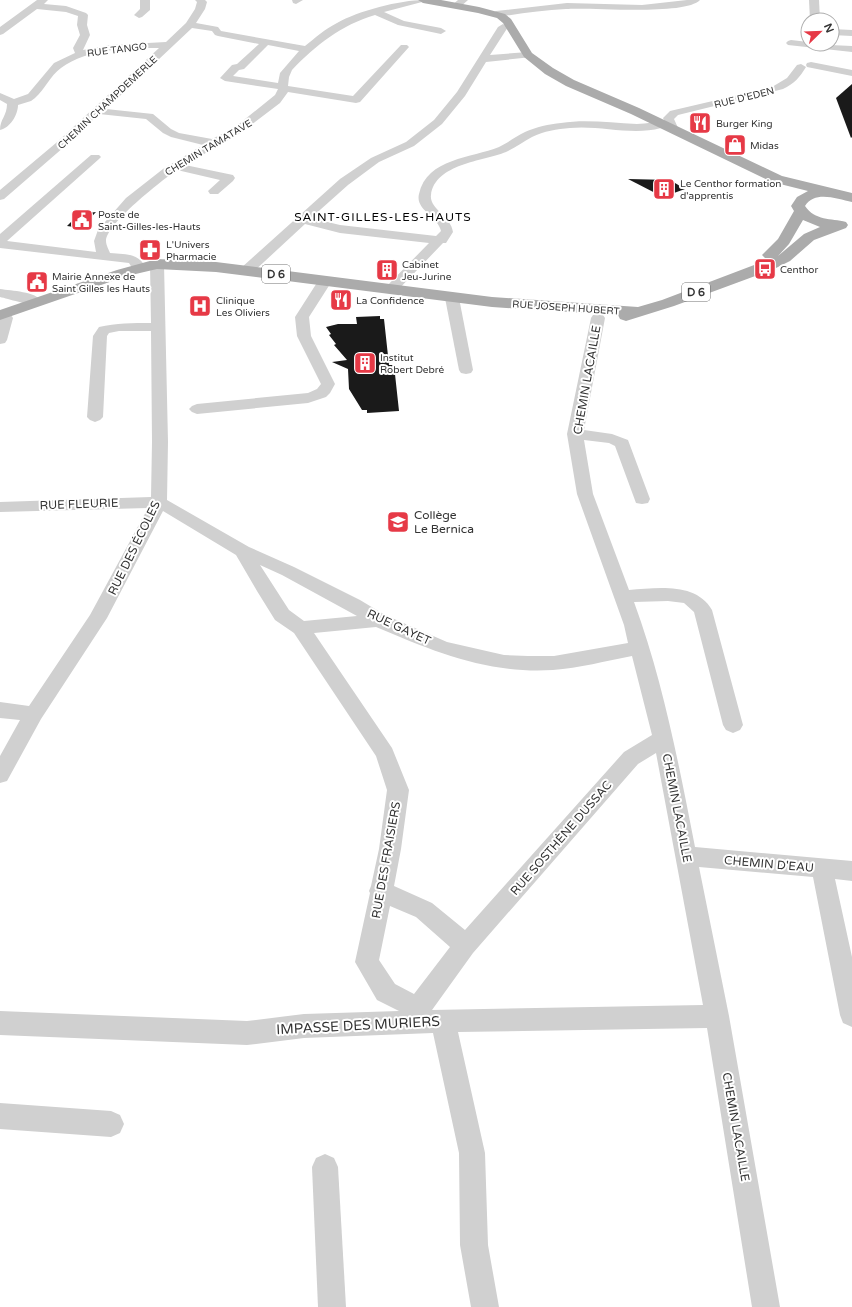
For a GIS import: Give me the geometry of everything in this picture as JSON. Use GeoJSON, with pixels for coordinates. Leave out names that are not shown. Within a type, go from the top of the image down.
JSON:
{"type":"FeatureCollection","features":[{"type":"Feature","properties":{"kind":"main road"},"geometry":{"type":"LineString","coordinates":[[423,0],[460,3],[496,14],[507,20],[528,55],[549,71],[619,105],[657,126],[778,184],[815,221],[845,225]]}},
{"type":"Feature","properties":{"kind":"main road"},"geometry":{"type":"LineString","coordinates":[[619,105],[635,111],[777,179],[852,198]]}},
{"type":"Feature","properties":{"kind":"main road"},"geometry":{"type":"LineString","coordinates":[[657,126],[661,126],[687,137]]}},
{"type":"Feature","properties":{"kind":"main road"},"geometry":{"type":"LineString","coordinates":[[801,206],[812,194],[832,193],[852,189]]}},
{"type":"Feature","properties":{"kind":"main road","name":"RUE JOSEPH HUBERT"},"geometry":{"type":"LineString","coordinates":[[752,272],[784,241],[801,206]]}},
{"type":"Feature","properties":{"kind":"main road","name":"RUE JOSEPH HUBERT"},"geometry":{"type":"LineString","coordinates":[[492,302],[529,310],[598,318],[617,317],[640,312],[752,272],[785,258],[816,233],[845,225]]}},
{"type":"Feature","properties":{"kind":"main road","name":"RUE JOSEPH HUBERT"},"geometry":{"type":"LineString","coordinates":[[2,315],[36,302],[139,268],[157,264],[184,264],[246,270],[492,302],[640,312]]}},
{"type":"Feature","properties":{"kind":"main road"},"geometry":{"type":"LineString","coordinates":[[598,318],[623,311]]}},
{"type":"Feature","properties":{"kind":"street"},"geometry":{"type":"LineString","coordinates":[[139,15],[145,10],[145,0]]}},
{"type":"Feature","properties":{"kind":"street","name":"CHEMIN CHAMPDEMERLE"},"geometry":{"type":"LineString","coordinates":[[0,196],[60,146],[190,25],[200,9],[202,2],[200,0]]}},
{"type":"Feature","properties":{"kind":"street","name":"CHEMIN TAMATAVE"},"geometry":{"type":"LineString","coordinates":[[104,256],[100,241],[104,230],[130,201],[175,166],[238,130],[282,96],[284,88],[283,75],[287,69],[319,39],[338,26],[375,12],[419,0]]}},
{"type":"Feature","properties":{"kind":"street"},"geometry":{"type":"LineString","coordinates":[[496,14],[567,6],[642,8],[687,3],[694,0]]}},
{"type":"Feature","properties":{"kind":"street"},"geometry":{"type":"LineString","coordinates":[[814,0],[815,12]]}},
{"type":"Feature","properties":{"kind":"street"},"geometry":{"type":"LineString","coordinates":[[378,1],[407,4]]}},
{"type":"Feature","properties":{"kind":"street"},"geometry":{"type":"LineString","coordinates":[[0,32],[39,3],[75,12],[83,15],[82,25],[85,35],[78,48],[78,51],[81,54]]}},
{"type":"Feature","properties":{"kind":"street"},"geometry":{"type":"LineString","coordinates":[[375,12],[401,23],[440,31]]}},
{"type":"Feature","properties":{"kind":"street"},"geometry":{"type":"LineString","coordinates":[[190,25],[210,27],[223,34],[308,50]]}},
{"type":"Feature","properties":{"kind":"street"},"geometry":{"type":"LineString","coordinates":[[246,270],[344,182],[375,160],[410,144],[438,122],[461,94],[477,66],[484,58],[503,27]]}},
{"type":"Feature","properties":{"kind":"street"},"geometry":{"type":"LineString","coordinates":[[840,32],[852,33]]}},
{"type":"Feature","properties":{"kind":"street"},"geometry":{"type":"LineString","coordinates":[[795,55],[792,50],[792,40],[852,49]]}},
{"type":"Feature","properties":{"kind":"street"},"geometry":{"type":"LineString","coordinates":[[265,43],[240,67],[236,67],[225,78],[356,100],[404,47]]}},
{"type":"Feature","properties":{"kind":"street","name":"RUE TANGO"},"geometry":{"type":"LineString","coordinates":[[12,103],[26,99],[33,94],[57,66],[81,54],[116,48],[169,45]]}},
{"type":"Feature","properties":{"kind":"street"},"geometry":{"type":"LineString","coordinates":[[484,58],[528,55]]}},
{"type":"Feature","properties":{"kind":"street","name":"RUE D'EDEN"},"geometry":{"type":"LineString","coordinates":[[673,130],[668,118],[674,113],[775,89],[793,80],[806,66],[852,73]]}},
{"type":"Feature","properties":{"kind":"street"},"geometry":{"type":"LineString","coordinates":[[0,96],[12,103],[12,114],[0,127]]}},
{"type":"Feature","properties":{"kind":"street"},"geometry":{"type":"LineString","coordinates":[[98,111],[149,116],[167,131],[174,134],[184,138],[214,143]]}},
{"type":"Feature","properties":{"kind":"street"},"geometry":{"type":"LineString","coordinates":[[391,289],[447,232],[448,226],[427,205],[424,198],[425,192],[431,180],[447,168],[507,147],[530,134],[552,127],[582,124],[614,125],[640,128],[657,126]]}},
{"type":"Feature","properties":{"kind":"street"},"geometry":{"type":"LineString","coordinates":[[0,242],[95,157]]}},
{"type":"Feature","properties":{"kind":"street"},"geometry":{"type":"LineString","coordinates":[[175,166],[234,174],[214,191]]}},
{"type":"Feature","properties":{"kind":"street"},"geometry":{"type":"LineString","coordinates":[[302,220],[340,229],[440,240]]}},
{"type":"Feature","properties":{"kind":"street"},"geometry":{"type":"LineString","coordinates":[[0,242],[133,260],[139,268]]}},
{"type":"Feature","properties":{"kind":"street","name":"RUE DES ÉCOLES"},"geometry":{"type":"LineString","coordinates":[[0,775],[34,714],[98,618],[159,502],[159,292],[156,280],[157,264]]}},
{"type":"Feature","properties":{"kind":"street"},"geometry":{"type":"LineString","coordinates":[[197,409],[308,398],[320,395],[326,390],[328,384],[304,336],[302,317],[325,281]]}},
{"type":"Feature","properties":{"kind":"street"},"geometry":{"type":"LineString","coordinates":[[0,293],[27,298],[36,302]]}},
{"type":"Feature","properties":{"kind":"street"},"geometry":{"type":"LineString","coordinates":[[452,298],[466,370]]}},
{"type":"Feature","properties":{"kind":"street"},"geometry":{"type":"LineString","coordinates":[[0,340],[6,318],[2,315]]}},
{"type":"Feature","properties":{"kind":"street","name":"CHEMIN LACAILLE"},"geometry":{"type":"LineString","coordinates":[[598,318],[575,434],[585,494],[640,648],[663,738],[717,1016],[766,1307]]}},
{"type":"Feature","properties":{"kind":"street"},"geometry":{"type":"LineString","coordinates":[[95,417],[100,336],[104,330],[111,328],[159,327]]}},
{"type":"Feature","properties":{"kind":"street"},"geometry":{"type":"LineString","coordinates":[[575,434],[612,439],[622,443],[642,499]]}},
{"type":"Feature","properties":{"kind":"street","name":"RUE FLEURIE"},"geometry":{"type":"LineString","coordinates":[[0,507],[159,502]]}},
{"type":"Feature","properties":{"kind":"street","name":"RUE GAYET"},"geometry":{"type":"LineString","coordinates":[[159,502],[243,551],[288,571],[354,605],[378,620],[442,647],[504,662],[528,663],[554,663],[640,648]]}},
{"type":"Feature","properties":{"kind":"street","name":"RUE DES FRAISIERS"},"geometry":{"type":"LineString","coordinates":[[243,551],[262,586],[282,615],[301,628],[385,754],[398,790],[390,849],[380,890],[367,962],[386,992],[429,1017]]}},
{"type":"Feature","properties":{"kind":"street"},"geometry":{"type":"LineString","coordinates":[[262,586],[288,571]]}},
{"type":"Feature","properties":{"kind":"street"},"geometry":{"type":"LineString","coordinates":[[622,596],[680,596],[691,599],[703,610],[732,725]]}},
{"type":"Feature","properties":{"kind":"street"},"geometry":{"type":"LineString","coordinates":[[301,628],[378,620]]}},
{"type":"Feature","properties":{"kind":"street"},"geometry":{"type":"LineString","coordinates":[[0,710],[34,714]]}},
{"type":"Feature","properties":{"kind":"street","name":"RUE SOSTHÈNE DUSSAC"},"geometry":{"type":"LineString","coordinates":[[429,1017],[465,946],[631,758],[663,738]]}},
{"type":"Feature","properties":{"kind":"street","name":"CHEMIN D'EAU"},"geometry":{"type":"LineString","coordinates":[[686,856],[852,871]]}},
{"type":"Feature","properties":{"kind":"street"},"geometry":{"type":"LineString","coordinates":[[822,868],[851,1003]]}},
{"type":"Feature","properties":{"kind":"street"},"geometry":{"type":"LineString","coordinates":[[380,890],[424,910],[448,929],[465,946]]}},
{"type":"Feature","properties":{"kind":"street","name":"IMPASSE DES MURIERS"},"geometry":{"type":"LineString","coordinates":[[0,1023],[247,1033],[304,1026],[429,1017],[717,1016]]}},
{"type":"Feature","properties":{"kind":"street"},"geometry":{"type":"LineString","coordinates":[[429,1017],[472,1153],[474,1245],[486,1307]]}},
{"type":"Feature","properties":{"kind":"street"},"geometry":{"type":"LineString","coordinates":[[0,1116],[111,1124]]}},
{"type":"Feature","properties":{"kind":"street"},"geometry":{"type":"LineString","coordinates":[[325,1167],[332,1307]]}},
{"type":"Feature","properties":{"kind":"building"},"geometry":{"type":"Polygon","coordinates":[[[852,84],[852,137],[851,138],[836,98],[852,84]]]}},
{"type":"Feature","properties":{"kind":"building"},"geometry":{"type":"Polygon","coordinates":[[[628,179],[670,180],[685,189],[663,197],[628,179]]]}},
{"type":"Feature","properties":{"kind":"building","name":"Poste de Saint-Gilles-les-Hauts"},"geometry":{"type":"Polygon","coordinates":[[[96,212],[81,228],[67,226],[79,214],[96,212]]]}},
{"type":"Feature","properties":{"kind":"building","name":"Cabinet Jeu-Jurine"},"geometry":{"type":"Polygon","coordinates":[[[384,263],[398,265],[391,276],[377,274],[384,263]]]}},
{"type":"Feature","properties":{"kind":"building","name":"Institut Robert Debré"},"geometry":{"type":"Polygon","coordinates":[[[380,316],[380,319],[384,319],[389,365],[394,365],[399,411],[367,413],[367,410],[362,410],[349,389],[348,369],[332,362],[347,360],[334,345],[336,344],[329,335],[331,334],[326,327],[338,324],[357,324],[356,317],[380,316]]]}},
{"type":"Feature","properties":{"kind":"place","name":"Burger King"},"geometry":{"type":"Point","coordinates":[700,123]}},
{"type":"Feature","properties":{"kind":"place","name":"Midas"},"geometry":{"type":"Point","coordinates":[735,145]}},
{"type":"Feature","properties":{"kind":"place","name":"Le Centhor formation d'apprentis"},"geometry":{"type":"Point","coordinates":[664,189]}},
{"type":"Feature","properties":{"kind":"place","name":"Poste de Saint-Gilles-les-Hauts"},"geometry":{"type":"Point","coordinates":[82,220]}},
{"type":"Feature","properties":{"kind":"place","name":"L'Univers Pharmacie"},"geometry":{"type":"Point","coordinates":[150,250]}},
{"type":"Feature","properties":{"kind":"place","name":"Centhor"},"geometry":{"type":"Point","coordinates":[765,269]}},
{"type":"Feature","properties":{"kind":"place","name":"Cabinet Jeu-Jurine"},"geometry":{"type":"Point","coordinates":[387,270]}},
{"type":"Feature","properties":{"kind":"place","name":"Mairie Annexe de Saint Gilles les Hauts"},"geometry":{"type":"Point","coordinates":[37,282]}},
{"type":"Feature","properties":{"kind":"place","name":"La Confidence"},"geometry":{"type":"Point","coordinates":[341,300]}},
{"type":"Feature","properties":{"kind":"place","name":"Clinique Les Oliviers"},"geometry":{"type":"Point","coordinates":[200,306]}},
{"type":"Feature","properties":{"kind":"place","name":"Institut Robert Debré"},"geometry":{"type":"Point","coordinates":[365,363]}},
{"type":"Feature","properties":{"kind":"place","name":"Collège Le Bernica"},"geometry":{"type":"Point","coordinates":[398,522]}},
{"type":"Feature","properties":{"kind":"district","name":"SAINT-GILLES-LES-HAUTS"},"geometry":{"type":"Point","coordinates":[383,217]}}]}
